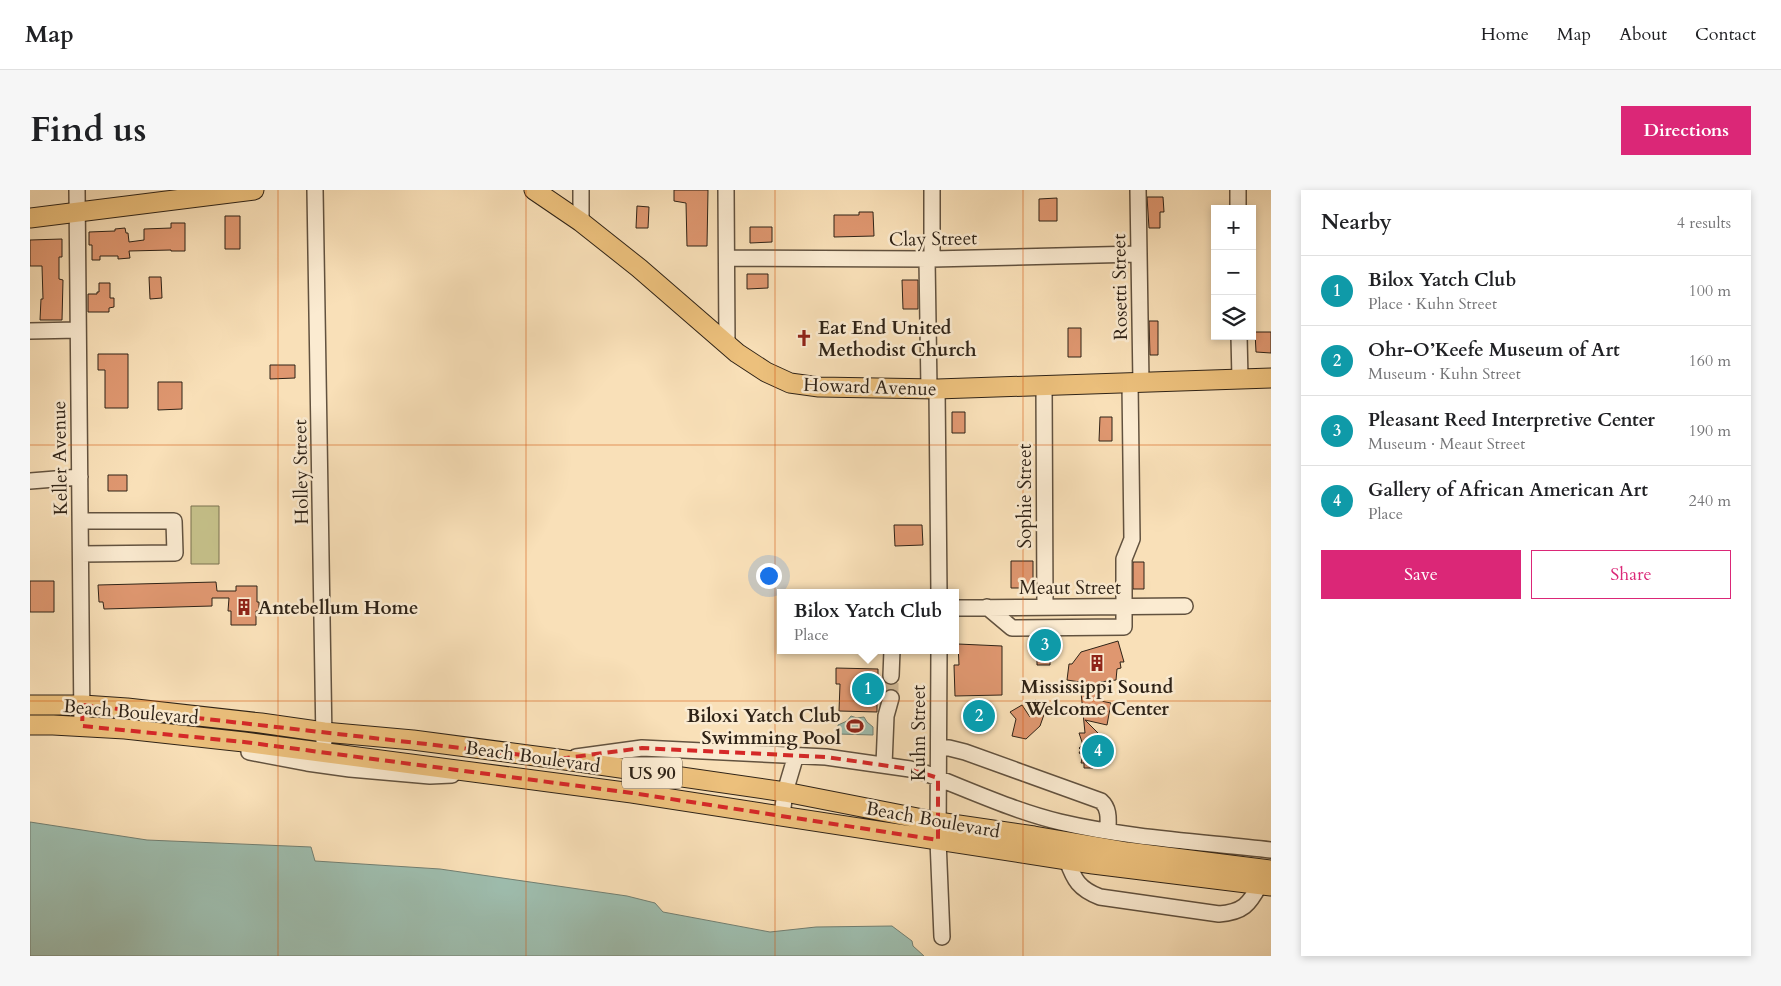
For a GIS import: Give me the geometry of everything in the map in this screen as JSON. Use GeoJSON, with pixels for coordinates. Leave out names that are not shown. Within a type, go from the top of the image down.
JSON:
{"type":"FeatureCollection","features":[{"type":"Feature","properties":{"kind":"main road"},"geometry":{"type":"LineString","coordinates":[[30,218],[223,192],[254,190]]}},
{"type":"Feature","properties":{"kind":"main road","name":"Howard Avenue"},"geometry":{"type":"LineString","coordinates":[[534,190],[581,222],[640,268],[727,344],[754,365],[790,383],[819,387],[933,389],[1271,378]]}},
{"type":"Feature","properties":{"kind":"main road","name":"Beach Boulevard"},"geometry":{"type":"LineString","coordinates":[[30,704],[82,705],[261,722],[324,732],[413,740],[637,770],[785,792],[938,831],[1066,860],[1267,880]]}},
{"type":"Feature","properties":{"kind":"main road","name":"Beach Boulevard"},"geometry":{"type":"LineString","coordinates":[[30,725],[125,729],[244,742],[632,793],[782,815],[938,831],[1034,836],[1127,852],[1267,880]]}},
{"type":"Feature","properties":{"kind":"street","name":"Keller Avenue"},"geometry":{"type":"LineString","coordinates":[[77,190],[82,726]]}},
{"type":"Feature","properties":{"kind":"street","name":"Holley Street"},"geometry":{"type":"LineString","coordinates":[[315,190],[324,754]]}},
{"type":"Feature","properties":{"kind":"street"},"geometry":{"type":"LineString","coordinates":[[581,190],[581,222]]}},
{"type":"Feature","properties":{"kind":"street"},"geometry":{"type":"LineString","coordinates":[[726,190],[727,344]]}},
{"type":"Feature","properties":{"kind":"street"},"geometry":{"type":"LineString","coordinates":[[932,190],[929,259],[938,589]]}},
{"type":"Feature","properties":{"kind":"street","name":"Rosetti Street"},"geometry":{"type":"LineString","coordinates":[[986,607],[1012,628],[1124,627],[1124,558],[1132,538],[1139,254],[1138,190]]}},
{"type":"Feature","properties":{"kind":"street"},"geometry":{"type":"LineString","coordinates":[[1238,190],[1238,205]]}},
{"type":"Feature","properties":{"kind":"street","name":"Clay Street"},"geometry":{"type":"LineString","coordinates":[[727,258],[929,259],[1139,254]]}},
{"type":"Feature","properties":{"kind":"street"},"geometry":{"type":"LineString","coordinates":[[30,331],[78,330]]}},
{"type":"Feature","properties":{"kind":"street"},"geometry":{"type":"LineString","coordinates":[[1239,340],[1240,379]]}},
{"type":"Feature","properties":{"kind":"street","name":"Sophie Street"},"geometry":{"type":"LineString","coordinates":[[1044,386],[1045,606]]}},
{"type":"Feature","properties":{"kind":"street"},"geometry":{"type":"LineString","coordinates":[[30,482],[80,477]]}},
{"type":"Feature","properties":{"kind":"street"},"geometry":{"type":"LineString","coordinates":[[80,521],[174,520],[175,552],[81,554]]}},
{"type":"Feature","properties":{"kind":"street","name":"Meaut Street"},"geometry":{"type":"LineString","coordinates":[[959,608],[1185,606]]}},
{"type":"Feature","properties":{"kind":"street"},"geometry":{"type":"LineString","coordinates":[[891,676],[892,654]]}},
{"type":"Feature","properties":{"kind":"street","name":"Kuhn Street"},"geometry":{"type":"LineString","coordinates":[[939,654],[938,831],[942,937]]}},
{"type":"Feature","properties":{"kind":"street"},"geometry":{"type":"LineString","coordinates":[[884,765],[886,716],[891,698]]}},
{"type":"Feature","properties":{"kind":"street"},"geometry":{"type":"LineString","coordinates":[[125,729],[185,742],[350,769],[430,776],[474,772]]}},
{"type":"Feature","properties":{"kind":"street"},"geometry":{"type":"LineString","coordinates":[[632,793],[642,748]]}},
{"type":"Feature","properties":{"kind":"street"},"geometry":{"type":"LineString","coordinates":[[558,759],[585,757],[642,748],[826,757],[910,769],[1060,822],[1108,830],[1271,850]]}},
{"type":"Feature","properties":{"kind":"street"},"geometry":{"type":"LineString","coordinates":[[939,748],[966,752],[1101,801],[1105,804],[1108,815],[1108,830]]}},
{"type":"Feature","properties":{"kind":"street"},"geometry":{"type":"LineString","coordinates":[[782,815],[785,792],[796,755]]}},
{"type":"Feature","properties":{"kind":"street"},"geometry":{"type":"LineString","coordinates":[[1066,860],[1071,874],[1079,886],[1087,892],[1100,897],[1219,914],[1232,913],[1242,909],[1267,880]]}},
{"type":"Feature","properties":{"kind":"highlighted area"},"geometry":{"type":"Polygon","coordinates":[[[83,705],[558,759],[642,748],[826,757],[910,769],[938,778],[938,840],[632,793],[244,742],[82,726],[83,705]]]}},
{"type":"Feature","properties":{"kind":"shaded area"},"geometry":{"type":"Polygon","coordinates":[[[191,506],[219,506],[219,564],[191,564],[191,506]]]}},
{"type":"Feature","properties":{"kind":"shaded area","name":"Biloxi Yatch Club Swimming Pool"},"geometry":{"type":"Polygon","coordinates":[[[851,716],[857,718],[864,717],[873,727],[873,735],[838,734],[838,725],[847,721],[851,716]]]}},
{"type":"Feature","properties":{"kind":"shaded area"},"geometry":{"type":"Polygon","coordinates":[[[30,822],[147,840],[311,847],[315,861],[440,869],[627,896],[655,903],[663,912],[770,932],[816,927],[892,926],[912,941],[913,946],[924,956],[30,956],[30,822]]]}},
{"type":"Feature","properties":{"kind":"building"},"geometry":{"type":"Polygon","coordinates":[[[674,190],[708,190],[707,246],[687,246],[686,203],[674,201],[674,190]]]}},
{"type":"Feature","properties":{"kind":"building"},"geometry":{"type":"Polygon","coordinates":[[[1147,197],[1163,197],[1164,212],[1160,212],[1160,228],[1149,228],[1147,197]]]}},
{"type":"Feature","properties":{"kind":"building"},"geometry":{"type":"Polygon","coordinates":[[[1057,198],[1057,221],[1039,221],[1039,199],[1057,198]]]}},
{"type":"Feature","properties":{"kind":"building"},"geometry":{"type":"Polygon","coordinates":[[[637,206],[649,207],[648,228],[636,228],[637,206]]]}},
{"type":"Feature","properties":{"kind":"building"},"geometry":{"type":"Polygon","coordinates":[[[859,212],[873,212],[874,236],[834,237],[834,215],[859,215],[859,212]]]}},
{"type":"Feature","properties":{"kind":"building"},"geometry":{"type":"Polygon","coordinates":[[[225,216],[240,216],[240,249],[225,249],[225,216]]]}},
{"type":"Feature","properties":{"kind":"building"},"geometry":{"type":"Polygon","coordinates":[[[171,223],[185,223],[185,251],[129,251],[130,258],[118,259],[118,256],[100,256],[100,260],[92,260],[92,245],[89,245],[89,232],[115,231],[115,229],[125,228],[126,233],[128,233],[129,242],[144,240],[144,229],[171,228],[171,223]]]}},
{"type":"Feature","properties":{"kind":"building"},"geometry":{"type":"Polygon","coordinates":[[[750,227],[772,227],[772,242],[750,243],[750,227]]]}},
{"type":"Feature","properties":{"kind":"building"},"geometry":{"type":"Polygon","coordinates":[[[62,239],[62,257],[59,257],[59,279],[63,280],[62,320],[40,320],[41,299],[43,299],[42,266],[30,266],[30,240],[62,239]]]}},
{"type":"Feature","properties":{"kind":"building"},"geometry":{"type":"Polygon","coordinates":[[[747,274],[768,274],[768,288],[747,289],[747,274]]]}},
{"type":"Feature","properties":{"kind":"building"},"geometry":{"type":"Polygon","coordinates":[[[149,277],[161,277],[162,298],[150,299],[149,277]]]}},
{"type":"Feature","properties":{"kind":"building"},"geometry":{"type":"Polygon","coordinates":[[[902,280],[918,280],[918,309],[903,309],[902,280]]]}},
{"type":"Feature","properties":{"kind":"building"},"geometry":{"type":"Polygon","coordinates":[[[99,283],[110,283],[110,298],[114,298],[114,307],[109,308],[109,312],[88,312],[88,294],[97,294],[99,292],[99,283]]]}},
{"type":"Feature","properties":{"kind":"building"},"geometry":{"type":"Polygon","coordinates":[[[1149,321],[1158,321],[1158,355],[1150,355],[1149,321]]]}},
{"type":"Feature","properties":{"kind":"building"},"geometry":{"type":"Polygon","coordinates":[[[1068,328],[1081,328],[1081,357],[1068,357],[1068,328]]]}},
{"type":"Feature","properties":{"kind":"building"},"geometry":{"type":"Polygon","coordinates":[[[1256,332],[1271,332],[1271,353],[1256,352],[1256,332]]]}},
{"type":"Feature","properties":{"kind":"building"},"geometry":{"type":"Polygon","coordinates":[[[98,354],[128,354],[128,408],[105,408],[105,370],[98,370],[98,354]]]}},
{"type":"Feature","properties":{"kind":"building"},"geometry":{"type":"Polygon","coordinates":[[[270,365],[295,365],[295,378],[270,379],[270,365]]]}},
{"type":"Feature","properties":{"kind":"building"},"geometry":{"type":"Polygon","coordinates":[[[158,382],[182,382],[182,409],[158,410],[158,382]]]}},
{"type":"Feature","properties":{"kind":"building"},"geometry":{"type":"Polygon","coordinates":[[[952,412],[965,412],[965,433],[952,433],[952,412]]]}},
{"type":"Feature","properties":{"kind":"building"},"geometry":{"type":"Polygon","coordinates":[[[1100,417],[1112,417],[1112,441],[1099,441],[1100,417]]]}},
{"type":"Feature","properties":{"kind":"building"},"geometry":{"type":"Polygon","coordinates":[[[108,475],[127,475],[127,491],[108,491],[108,475]]]}},
{"type":"Feature","properties":{"kind":"building"},"geometry":{"type":"Polygon","coordinates":[[[894,525],[922,525],[923,545],[895,546],[894,525]]]}},
{"type":"Feature","properties":{"kind":"building"},"geometry":{"type":"Polygon","coordinates":[[[1011,561],[1033,561],[1033,588],[1011,588],[1011,561]]]}},
{"type":"Feature","properties":{"kind":"building"},"geometry":{"type":"Polygon","coordinates":[[[1133,562],[1144,562],[1144,589],[1133,589],[1133,562]]]}},
{"type":"Feature","properties":{"kind":"building"},"geometry":{"type":"Polygon","coordinates":[[[30,581],[54,581],[54,612],[30,612],[30,581]]]}},
{"type":"Feature","properties":{"kind":"building"},"geometry":{"type":"Polygon","coordinates":[[[216,582],[217,591],[236,591],[236,586],[257,586],[259,611],[256,611],[256,625],[231,625],[231,611],[228,611],[229,598],[212,598],[212,606],[104,609],[103,602],[99,602],[98,585],[216,582]]]}},
{"type":"Feature","properties":{"kind":"building"},"geometry":{"type":"Polygon","coordinates":[[[1041,637],[1050,637],[1050,665],[1037,665],[1037,652],[1041,652],[1041,637]]]}},
{"type":"Feature","properties":{"kind":"building"},"geometry":{"type":"Polygon","coordinates":[[[1118,641],[1124,662],[1120,662],[1121,668],[1117,669],[1116,680],[1100,682],[1096,700],[1111,703],[1107,725],[1085,720],[1115,750],[1105,760],[1095,761],[1093,768],[1084,768],[1084,763],[1081,763],[1083,755],[1079,753],[1081,750],[1079,748],[1083,745],[1079,733],[1085,733],[1080,682],[1067,680],[1069,664],[1072,664],[1081,652],[1118,641]]]}},
{"type":"Feature","properties":{"kind":"building"},"geometry":{"type":"Polygon","coordinates":[[[959,644],[1002,646],[1002,695],[955,696],[954,665],[959,665],[959,644]]]}},
{"type":"Feature","properties":{"kind":"building"},"geometry":{"type":"Polygon","coordinates":[[[836,668],[878,669],[878,677],[882,678],[886,684],[897,683],[897,691],[889,689],[882,695],[877,694],[877,712],[839,711],[840,684],[836,684],[836,668]]]}},
{"type":"Feature","properties":{"kind":"building"},"geometry":{"type":"Polygon","coordinates":[[[1035,700],[1047,706],[1040,726],[1026,739],[1012,736],[1016,719],[1010,712],[1022,705],[1030,717],[1035,700]]]}},
{"type":"Feature","properties":{"kind":"tunnel"},"geometry":{"type":"LineString","coordinates":[[891,676],[891,698]]}},
{"type":"Feature","properties":{"kind":"place","name":"Eat End United Methodist Church"},"geometry":{"type":"Point","coordinates":[804,338]}},
{"type":"Feature","properties":{"kind":"place","name":"Antebellum Home"},"geometry":{"type":"Point","coordinates":[244,607]}},
{"type":"Feature","properties":{"kind":"place","name":"Pleasant Reed Interpretive Center"},"geometry":{"type":"Point","coordinates":[1045,645]}},
{"type":"Feature","properties":{"kind":"place","name":"Mississippi Sound Welcome Center"},"geometry":{"type":"Point","coordinates":[1097,663]}},
{"type":"Feature","properties":{"kind":"place","name":"Bilox Yatch Club"},"geometry":{"type":"Point","coordinates":[868,689]}},
{"type":"Feature","properties":{"kind":"place","name":"Ohr-O’Keefe Museum of Art"},"geometry":{"type":"Point","coordinates":[979,716]}},
{"type":"Feature","properties":{"kind":"place","name":"Biloxi Yatch Club Swimming Pool"},"geometry":{"type":"Point","coordinates":[855,726]}},
{"type":"Feature","properties":{"kind":"place","name":"Gallery of African American Art"},"geometry":{"type":"Point","coordinates":[1098,751]}}]}
